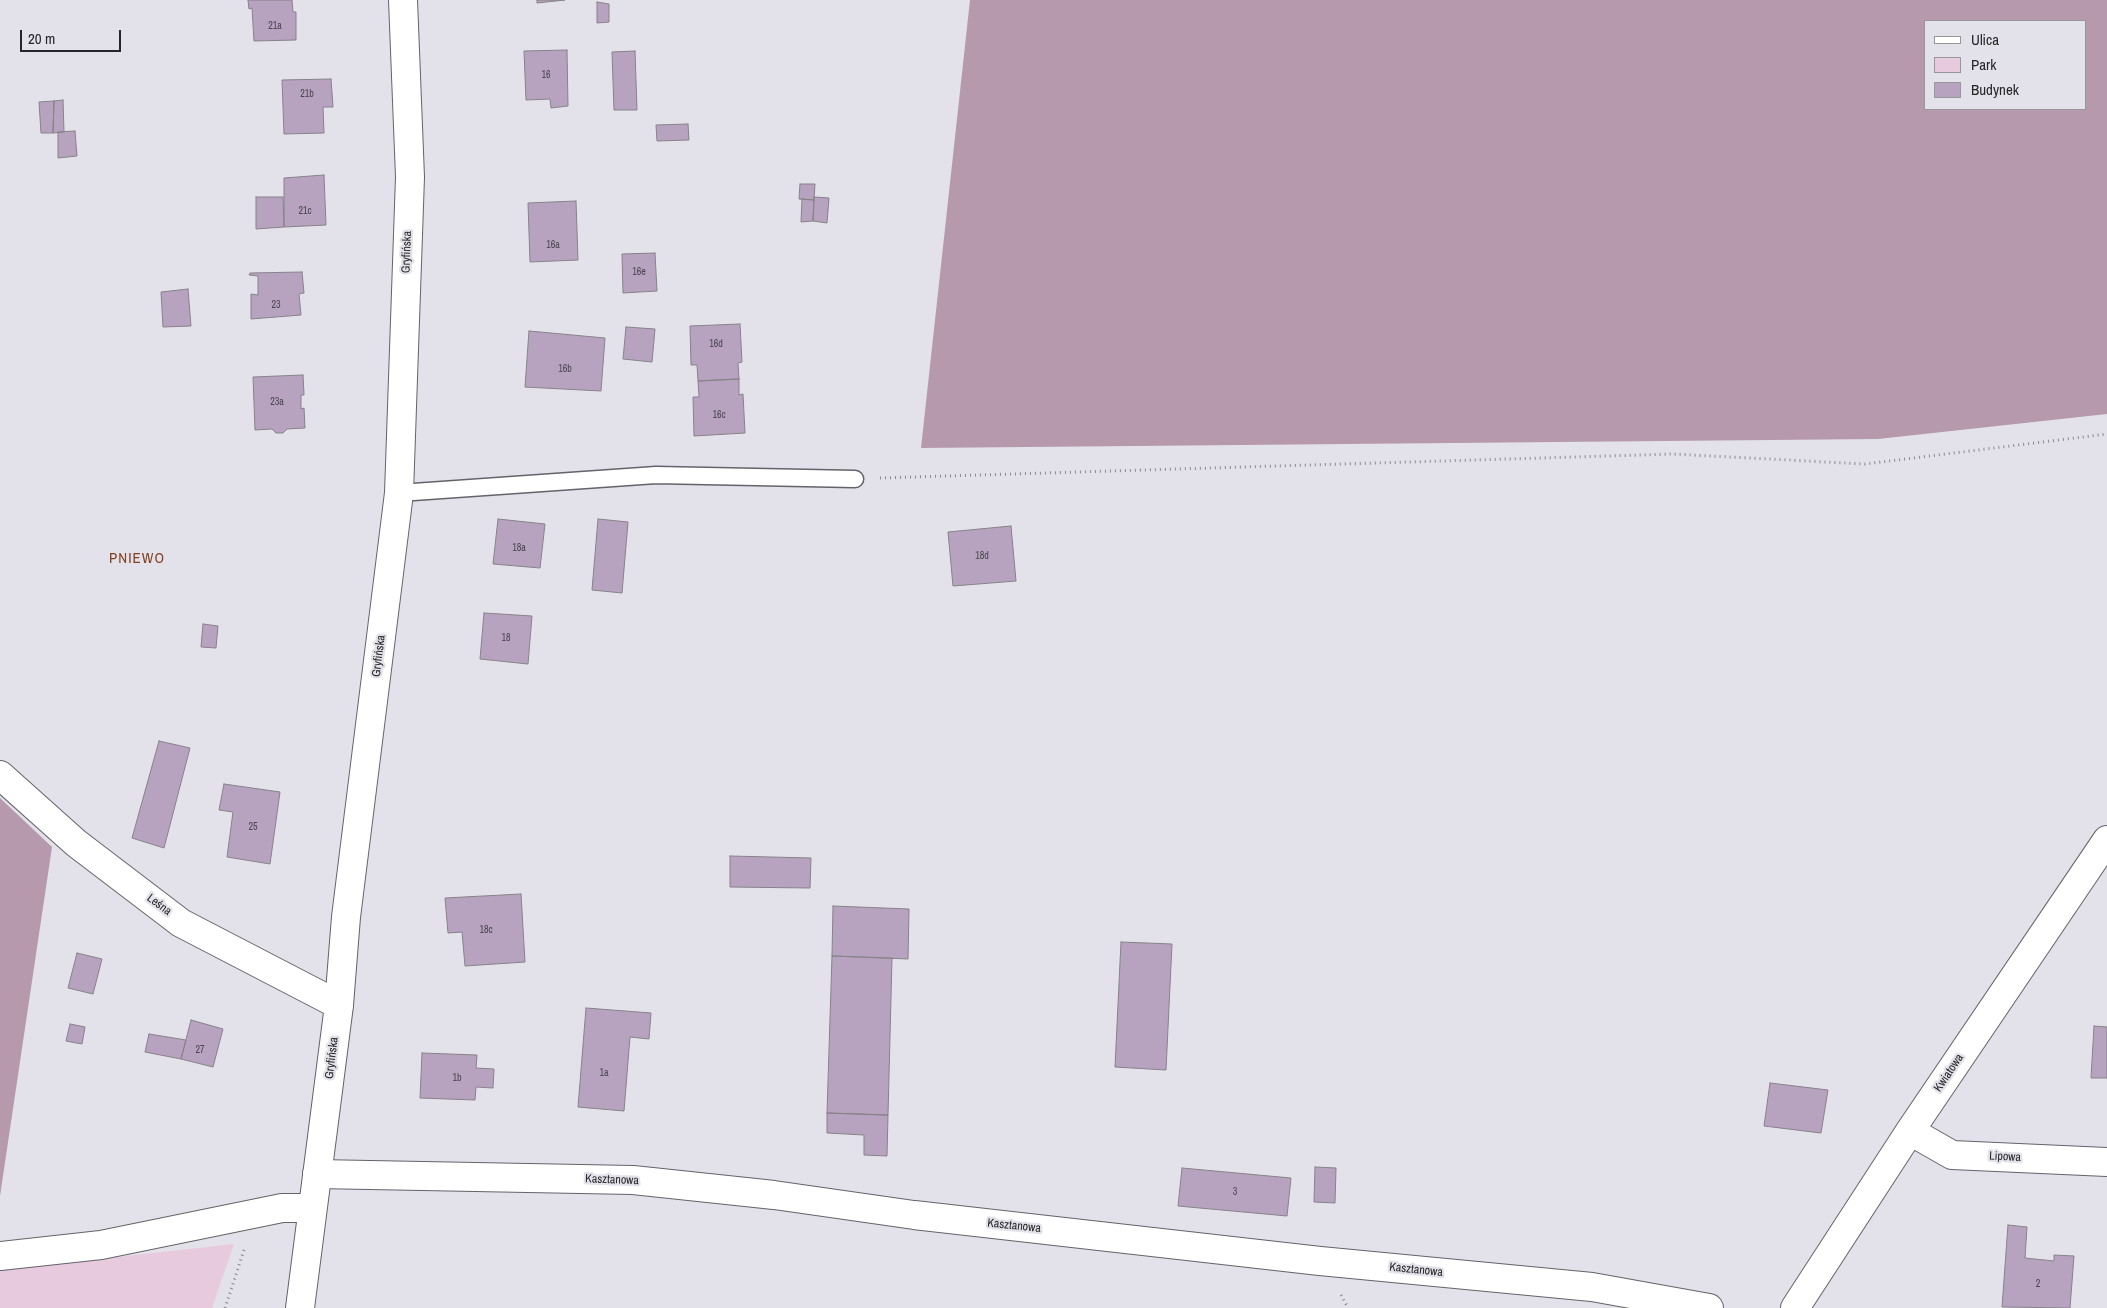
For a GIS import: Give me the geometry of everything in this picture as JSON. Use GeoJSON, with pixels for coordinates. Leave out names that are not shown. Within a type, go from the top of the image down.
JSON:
{"type":"FeatureCollection","features":[{"type":"Feature","properties":{"kind":"street","name":"Gryfińska"},"geometry":{"type":"LineString","coordinates":[[300,1308],[399,493],[410,177],[404,0]]}},
{"type":"Feature","properties":{"kind":"street","name":"Leśna"},"geometry":{"type":"LineString","coordinates":[[0,774],[76,843],[181,922],[338,1005]]}},
{"type":"Feature","properties":{"kind":"street","name":"Kwiatowa"},"geometry":{"type":"LineString","coordinates":[[1795,1308],[1910,1131],[2107,840]]}},
{"type":"Feature","properties":{"kind":"street","name":"Lipowa"},"geometry":{"type":"LineString","coordinates":[[1910,1131],[1952,1155],[2107,1162]]}},
{"type":"Feature","properties":{"kind":"street","name":"Kasztanowa"},"geometry":{"type":"LineString","coordinates":[[317,1174],[633,1180],[774,1195],[914,1215],[1290,1257],[1592,1287],[1709,1308]]}},
{"type":"Feature","properties":{"kind":"street"},"geometry":{"type":"LineString","coordinates":[[0,1256],[101,1245],[282,1208],[312,1208]]}},
{"type":"Feature","properties":{"kind":"lane"},"geometry":{"type":"LineString","coordinates":[[399,493],[656,475],[855,479]]}},
{"type":"Feature","properties":{"kind":"path"},"geometry":{"type":"LineString","coordinates":[[855,479],[1673,454],[1865,464],[2107,434]]}},
{"type":"Feature","properties":{"kind":"path"},"geometry":{"type":"LineString","coordinates":[[225,1308],[256,1213]]}},
{"type":"Feature","properties":{"kind":"green space"},"geometry":{"type":"Polygon","coordinates":[[[234,1244],[212,1308],[0,1308],[0,1270],[234,1244]]]}},
{"type":"Feature","properties":{"kind":"shaded area"},"geometry":{"type":"Polygon","coordinates":[[[970,0],[2107,0],[2107,414],[1878,439],[921,448],[970,0]]]}},
{"type":"Feature","properties":{"kind":"shaded area"},"geometry":{"type":"Polygon","coordinates":[[[0,798],[52,847],[0,1196],[0,798]]]}},
{"type":"Feature","properties":{"kind":"building"},"geometry":{"type":"Polygon","coordinates":[[[248,0],[292,0],[293,12],[296,12],[296,40],[254,41],[252,8],[249,9],[248,0]]]}},
{"type":"Feature","properties":{"kind":"building"},"geometry":{"type":"Polygon","coordinates":[[[537,0],[565,0],[537,3],[537,0]]]}},
{"type":"Feature","properties":{"kind":"building"},"geometry":{"type":"Polygon","coordinates":[[[597,2],[609,4],[609,22],[597,23],[597,2]]]}},
{"type":"Feature","properties":{"kind":"building"},"geometry":{"type":"Polygon","coordinates":[[[567,50],[568,106],[551,108],[550,99],[526,100],[524,51],[567,50]]]}},
{"type":"Feature","properties":{"kind":"building"},"geometry":{"type":"Polygon","coordinates":[[[635,51],[637,110],[614,110],[612,52],[635,51]]]}},
{"type":"Feature","properties":{"kind":"building"},"geometry":{"type":"Polygon","coordinates":[[[331,79],[333,107],[323,107],[324,133],[284,134],[282,80],[331,79]]]}},
{"type":"Feature","properties":{"kind":"building"},"geometry":{"type":"Polygon","coordinates":[[[63,100],[64,132],[53,133],[54,101],[63,100]]]}},
{"type":"Feature","properties":{"kind":"building"},"geometry":{"type":"Polygon","coordinates":[[[54,101],[53,133],[41,133],[39,102],[54,101]]]}},
{"type":"Feature","properties":{"kind":"building"},"geometry":{"type":"Polygon","coordinates":[[[688,124],[689,140],[657,141],[656,125],[688,124]]]}},
{"type":"Feature","properties":{"kind":"building"},"geometry":{"type":"Polygon","coordinates":[[[75,131],[77,156],[58,158],[58,132],[75,131]]]}},
{"type":"Feature","properties":{"kind":"building"},"geometry":{"type":"Polygon","coordinates":[[[324,175],[326,225],[284,227],[284,178],[324,175]]]}},
{"type":"Feature","properties":{"kind":"building"},"geometry":{"type":"Polygon","coordinates":[[[800,184],[815,184],[814,200],[799,199],[800,184]]]}},
{"type":"Feature","properties":{"kind":"building"},"geometry":{"type":"Polygon","coordinates":[[[256,197],[283,197],[284,227],[256,229],[256,197]]]}},
{"type":"Feature","properties":{"kind":"building"},"geometry":{"type":"Polygon","coordinates":[[[814,197],[829,198],[827,223],[813,221],[814,197]]]}},
{"type":"Feature","properties":{"kind":"building"},"geometry":{"type":"Polygon","coordinates":[[[802,199],[814,200],[813,221],[801,222],[802,199]]]}},
{"type":"Feature","properties":{"kind":"building"},"geometry":{"type":"Polygon","coordinates":[[[576,201],[578,260],[530,262],[528,203],[576,201]]]}},
{"type":"Feature","properties":{"kind":"building"},"geometry":{"type":"Polygon","coordinates":[[[655,253],[657,291],[623,293],[622,254],[655,253]]]}},
{"type":"Feature","properties":{"kind":"building"},"geometry":{"type":"Polygon","coordinates":[[[302,272],[304,293],[299,294],[301,315],[251,319],[251,294],[258,295],[258,276],[249,275],[250,273],[302,272]]]}},
{"type":"Feature","properties":{"kind":"building"},"geometry":{"type":"Polygon","coordinates":[[[188,289],[191,326],[163,327],[161,292],[188,289]]]}},
{"type":"Feature","properties":{"kind":"building"},"geometry":{"type":"Polygon","coordinates":[[[740,324],[742,362],[738,363],[739,379],[698,381],[697,365],[691,365],[690,326],[740,324]]]}},
{"type":"Feature","properties":{"kind":"building"},"geometry":{"type":"Polygon","coordinates":[[[626,327],[655,329],[652,362],[623,359],[626,327]]]}},
{"type":"Feature","properties":{"kind":"building"},"geometry":{"type":"Polygon","coordinates":[[[529,331],[605,338],[601,391],[525,387],[529,331]]]}},
{"type":"Feature","properties":{"kind":"building"},"geometry":{"type":"Polygon","coordinates":[[[303,375],[304,395],[301,395],[301,409],[304,408],[305,428],[287,429],[283,433],[276,433],[272,429],[255,430],[253,377],[303,375]]]}},
{"type":"Feature","properties":{"kind":"building"},"geometry":{"type":"Polygon","coordinates":[[[739,379],[739,395],[743,394],[745,433],[694,436],[693,397],[699,397],[698,381],[739,379]]]}},
{"type":"Feature","properties":{"kind":"building"},"geometry":{"type":"Polygon","coordinates":[[[498,519],[545,524],[540,568],[493,564],[498,519]]]}},
{"type":"Feature","properties":{"kind":"building"},"geometry":{"type":"Polygon","coordinates":[[[598,519],[628,522],[622,593],[592,590],[598,519]]]}},
{"type":"Feature","properties":{"kind":"building"},"geometry":{"type":"Polygon","coordinates":[[[1011,526],[1016,581],[953,586],[948,532],[1011,526]]]}},
{"type":"Feature","properties":{"kind":"building"},"geometry":{"type":"Polygon","coordinates":[[[484,613],[532,616],[528,664],[480,659],[484,613]]]}},
{"type":"Feature","properties":{"kind":"building"},"geometry":{"type":"Polygon","coordinates":[[[203,624],[218,626],[216,648],[201,647],[203,624]]]}},
{"type":"Feature","properties":{"kind":"building"},"geometry":{"type":"Polygon","coordinates":[[[159,741],[190,748],[164,848],[132,838],[159,741]]]}},
{"type":"Feature","properties":{"kind":"building"},"geometry":{"type":"Polygon","coordinates":[[[224,784],[280,792],[270,864],[227,857],[233,812],[219,810],[224,784]]]}},
{"type":"Feature","properties":{"kind":"building"},"geometry":{"type":"Polygon","coordinates":[[[730,856],[811,858],[810,888],[730,887],[730,856]]]}},
{"type":"Feature","properties":{"kind":"building"},"geometry":{"type":"Polygon","coordinates":[[[521,894],[525,962],[465,966],[462,932],[448,933],[445,898],[521,894]]]}},
{"type":"Feature","properties":{"kind":"building"},"geometry":{"type":"Polygon","coordinates":[[[833,906],[909,909],[908,959],[832,956],[833,906]]]}},
{"type":"Feature","properties":{"kind":"building"},"geometry":{"type":"Polygon","coordinates":[[[1121,942],[1172,944],[1166,1070],[1115,1067],[1121,942]]]}},
{"type":"Feature","properties":{"kind":"building"},"geometry":{"type":"Polygon","coordinates":[[[77,953],[102,959],[93,994],[68,988],[77,953]]]}},
{"type":"Feature","properties":{"kind":"building"},"geometry":{"type":"Polygon","coordinates":[[[832,956],[892,958],[888,1115],[827,1113],[832,956]]]}},
{"type":"Feature","properties":{"kind":"building"},"geometry":{"type":"Polygon","coordinates":[[[586,1008],[651,1013],[649,1039],[630,1037],[624,1111],[578,1107],[586,1008]]]}},
{"type":"Feature","properties":{"kind":"building"},"geometry":{"type":"Polygon","coordinates":[[[191,1020],[223,1029],[213,1067],[181,1059],[191,1020]]]}},
{"type":"Feature","properties":{"kind":"building"},"geometry":{"type":"Polygon","coordinates":[[[70,1024],[85,1027],[82,1044],[66,1041],[70,1024]]]}},
{"type":"Feature","properties":{"kind":"building"},"geometry":{"type":"Polygon","coordinates":[[[2094,1026],[2107,1027],[2107,1078],[2091,1078],[2094,1026]]]}},
{"type":"Feature","properties":{"kind":"building"},"geometry":{"type":"Polygon","coordinates":[[[149,1034],[186,1040],[181,1059],[145,1052],[149,1034]]]}},
{"type":"Feature","properties":{"kind":"building"},"geometry":{"type":"Polygon","coordinates":[[[422,1053],[477,1055],[476,1068],[494,1069],[493,1088],[476,1087],[475,1100],[420,1098],[422,1053]]]}},
{"type":"Feature","properties":{"kind":"building"},"geometry":{"type":"Polygon","coordinates":[[[1770,1083],[1828,1090],[1821,1133],[1764,1126],[1770,1083]]]}},
{"type":"Feature","properties":{"kind":"building"},"geometry":{"type":"Polygon","coordinates":[[[827,1113],[888,1115],[887,1156],[864,1155],[864,1135],[827,1133],[827,1113]]]}},
{"type":"Feature","properties":{"kind":"building"},"geometry":{"type":"Polygon","coordinates":[[[1315,1167],[1336,1168],[1335,1203],[1314,1202],[1315,1167]]]}},
{"type":"Feature","properties":{"kind":"building"},"geometry":{"type":"Polygon","coordinates":[[[1182,1168],[1291,1178],[1287,1216],[1178,1206],[1182,1168]]]}},
{"type":"Feature","properties":{"kind":"building"},"geometry":{"type":"Polygon","coordinates":[[[2008,1225],[2027,1227],[2025,1258],[2054,1261],[2054,1255],[2074,1256],[2070,1308],[2002,1307],[2008,1225]]]}},
{"type":"Feature","properties":{"kind":"district","name":"PNIEWO"},"geometry":{"type":"Point","coordinates":[137,559]}}]}
